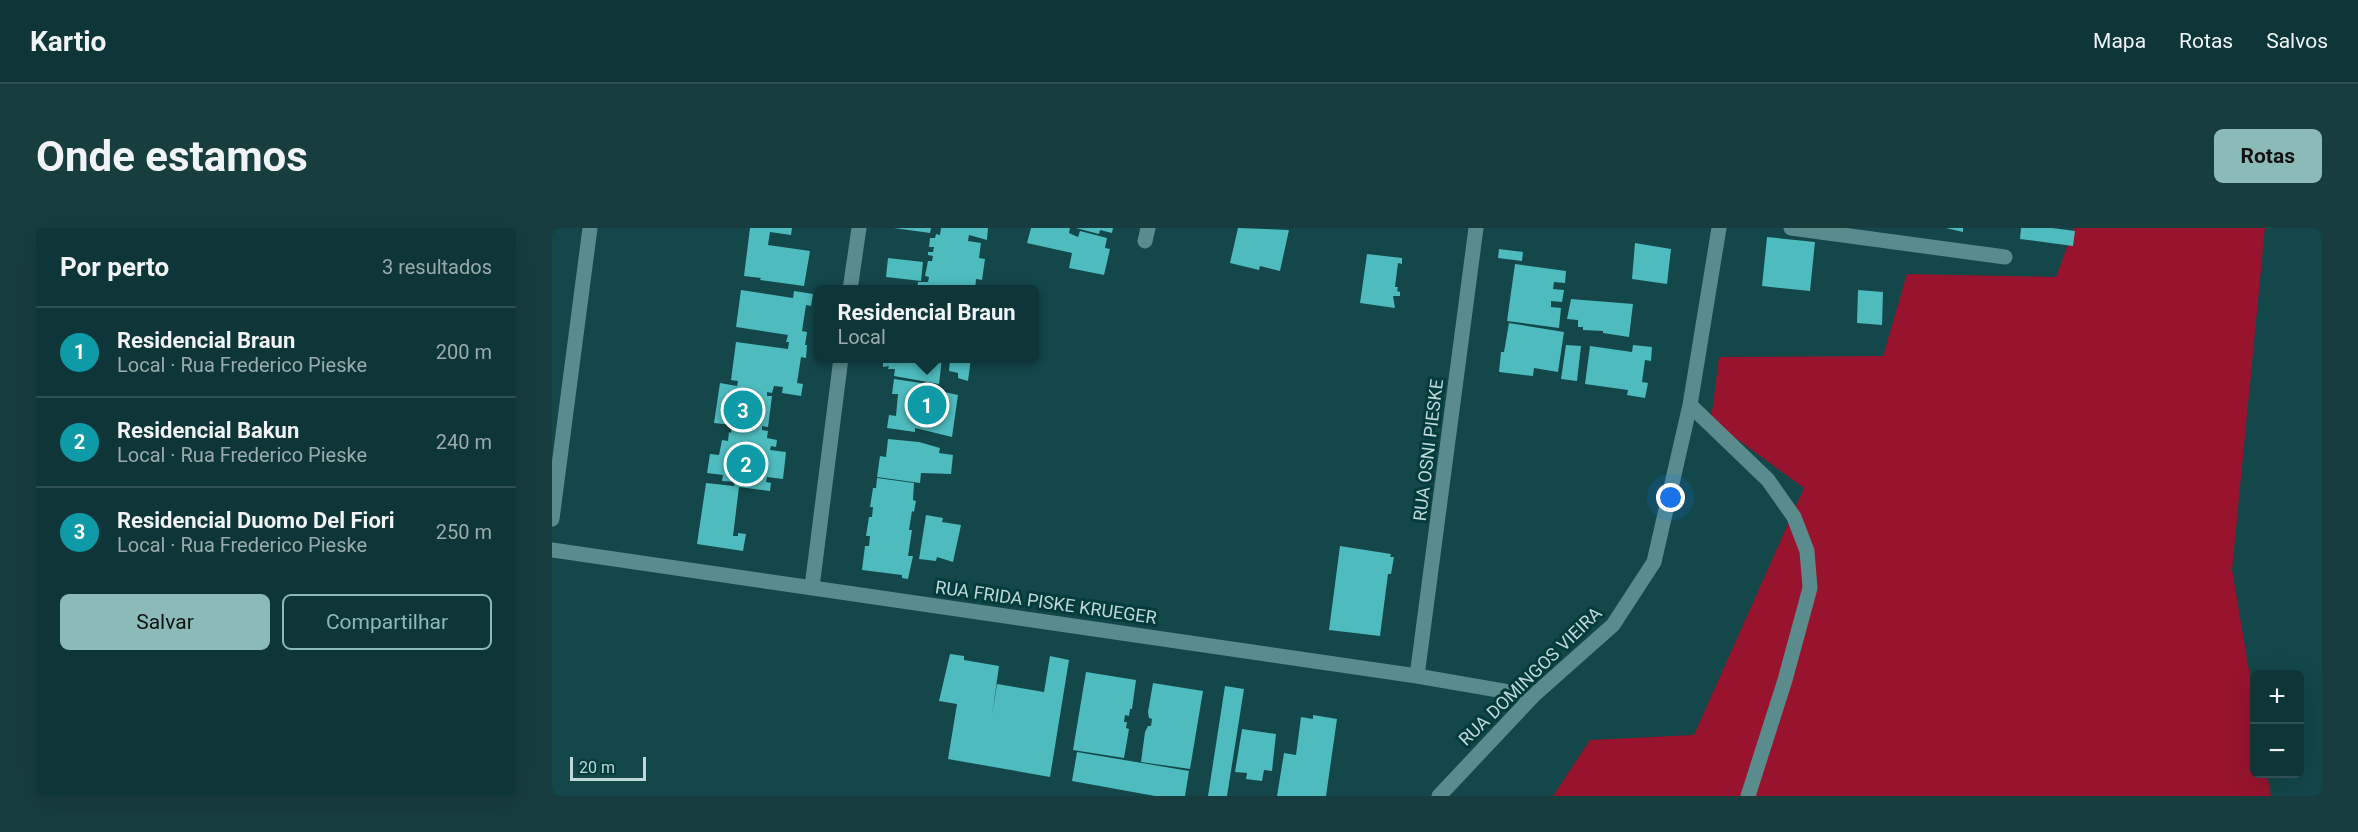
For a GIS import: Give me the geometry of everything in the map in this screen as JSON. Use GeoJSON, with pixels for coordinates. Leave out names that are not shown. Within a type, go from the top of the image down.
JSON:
{"type":"FeatureCollection","features":[{"type":"Feature","properties":{"kind":"street"},"geometry":{"type":"LineString","coordinates":[[552,519],[590,228]]}},
{"type":"Feature","properties":{"kind":"street"},"geometry":{"type":"LineString","coordinates":[[851,285],[858,228]]}},
{"type":"Feature","properties":{"kind":"street","name":"RUA OSNI PIESKE"},"geometry":{"type":"LineString","coordinates":[[1417,676],[1476,228]]}},
{"type":"Feature","properties":{"kind":"street","name":"RUA DOMINGOS VIEIRA"},"geometry":{"type":"LineString","coordinates":[[1439,796],[1533,696],[1613,626],[1654,562],[1689,405],[1719,228]]}},
{"type":"Feature","properties":{"kind":"street"},"geometry":{"type":"LineString","coordinates":[[1791,228],[2005,257]]}},
{"type":"Feature","properties":{"kind":"street"},"geometry":{"type":"LineString","coordinates":[[812,587],[840,363]]}},
{"type":"Feature","properties":{"kind":"street"},"geometry":{"type":"LineString","coordinates":[[1689,405],[1768,480],[1794,517],[1807,551],[1810,588],[1785,680],[1748,796]]}},
{"type":"Feature","properties":{"kind":"street","name":"RUA FRIDA PISKE KRUEGER"},"geometry":{"type":"LineString","coordinates":[[552,550],[1417,676],[1533,696]]}},
{"type":"Feature","properties":{"kind":"shaded area"},"geometry":{"type":"Polygon","coordinates":[[[2074,228],[2265,228],[2232,570],[2250,676],[2250,778],[2268,778],[2271,796],[1553,796],[1590,740],[1694,735],[1804,488],[1711,420],[1719,357],[1883,356],[1907,274],[2056,277],[2074,228]]]}},
{"type":"Feature","properties":{"kind":"building"},"geometry":{"type":"Polygon","coordinates":[[[750,228],[792,228],[791,235],[770,232],[768,245],[810,251],[804,286],[744,276],[750,228]]]}},
{"type":"Feature","properties":{"kind":"building"},"geometry":{"type":"Polygon","coordinates":[[[894,228],[931,228],[930,233],[894,228]]]}},
{"type":"Feature","properties":{"kind":"building"},"geometry":{"type":"Polygon","coordinates":[[[941,228],[988,228],[987,240],[969,235],[968,241],[981,243],[979,258],[985,259],[982,280],[976,279],[975,285],[918,285],[918,282],[928,282],[929,277],[925,276],[928,261],[932,261],[933,256],[928,255],[928,252],[933,252],[934,247],[929,247],[930,238],[935,238],[936,234],[940,235],[941,228]]]}},
{"type":"Feature","properties":{"kind":"building"},"geometry":{"type":"Polygon","coordinates":[[[1031,228],[1070,228],[1069,233],[1078,237],[1080,231],[1107,238],[1105,248],[1110,249],[1104,275],[1069,268],[1072,253],[1027,243],[1031,228]]]}},
{"type":"Feature","properties":{"kind":"building"},"geometry":{"type":"Polygon","coordinates":[[[1076,228],[1113,228],[1112,233],[1100,230],[1099,234],[1076,228]]]}},
{"type":"Feature","properties":{"kind":"building"},"geometry":{"type":"Polygon","coordinates":[[[1238,228],[1289,230],[1280,271],[1260,266],[1259,270],[1230,263],[1238,228]]]}},
{"type":"Feature","properties":{"kind":"building"},"geometry":{"type":"Polygon","coordinates":[[[1946,228],[1963,228],[1963,232],[1946,228]]]}},
{"type":"Feature","properties":{"kind":"building"},"geometry":{"type":"Polygon","coordinates":[[[2021,228],[2075,231],[2073,246],[2020,239],[2021,228]]]}},
{"type":"Feature","properties":{"kind":"building"},"geometry":{"type":"Polygon","coordinates":[[[1767,237],[1815,242],[1810,291],[1762,286],[1767,237]]]}},
{"type":"Feature","properties":{"kind":"building"},"geometry":{"type":"Polygon","coordinates":[[[1635,243],[1671,249],[1667,284],[1632,279],[1635,243]]]}},
{"type":"Feature","properties":{"kind":"building"},"geometry":{"type":"Polygon","coordinates":[[[1499,249],[1523,252],[1522,261],[1498,258],[1499,249]]]}},
{"type":"Feature","properties":{"kind":"building"},"geometry":{"type":"Polygon","coordinates":[[[1367,254],[1402,258],[1402,264],[1398,263],[1395,287],[1398,287],[1397,291],[1400,292],[1400,296],[1393,296],[1395,308],[1360,303],[1367,254]]]}},
{"type":"Feature","properties":{"kind":"building"},"geometry":{"type":"Polygon","coordinates":[[[888,258],[923,262],[921,281],[886,277],[888,258]]]}},
{"type":"Feature","properties":{"kind":"building"},"geometry":{"type":"Polygon","coordinates":[[[1515,264],[1566,271],[1565,283],[1554,282],[1553,289],[1564,290],[1562,302],[1551,301],[1551,307],[1561,308],[1559,328],[1507,321],[1515,264]]]}},
{"type":"Feature","properties":{"kind":"building"},"geometry":{"type":"Polygon","coordinates":[[[741,290],[793,298],[794,291],[813,294],[811,306],[806,305],[802,331],[807,332],[805,345],[807,345],[806,358],[801,357],[797,383],[803,384],[801,396],[782,393],[783,387],[774,386],[772,393],[767,392],[767,396],[772,396],[768,427],[762,426],[762,430],[768,431],[767,438],[777,440],[776,447],[771,446],[770,450],[786,452],[783,479],[767,477],[766,482],[771,483],[770,491],[739,487],[733,536],[738,536],[738,533],[746,534],[743,551],[697,544],[706,483],[734,486],[735,482],[722,481],[723,475],[707,473],[710,454],[719,455],[722,440],[728,441],[729,432],[731,433],[732,425],[714,423],[720,383],[737,386],[738,381],[731,380],[736,342],[788,349],[789,342],[786,342],[788,335],[736,327],[741,290]]]}},
{"type":"Feature","properties":{"kind":"building"},"geometry":{"type":"Polygon","coordinates":[[[1858,290],[1883,292],[1882,325],[1857,323],[1858,290]]]}},
{"type":"Feature","properties":{"kind":"building"},"geometry":{"type":"Polygon","coordinates":[[[1571,299],[1633,304],[1629,337],[1603,333],[1603,331],[1583,330],[1583,327],[1578,327],[1578,320],[1567,319],[1571,299]]]}},
{"type":"Feature","properties":{"kind":"building"},"geometry":{"type":"Polygon","coordinates":[[[1509,323],[1564,332],[1558,372],[1534,368],[1533,376],[1499,372],[1501,352],[1504,352],[1509,323]]]}},
{"type":"Feature","properties":{"kind":"building"},"geometry":{"type":"Polygon","coordinates":[[[1566,345],[1581,346],[1577,381],[1561,379],[1566,345]]]}},
{"type":"Feature","properties":{"kind":"building"},"geometry":{"type":"Polygon","coordinates":[[[1633,345],[1652,347],[1651,361],[1645,360],[1642,382],[1648,383],[1645,398],[1627,395],[1628,390],[1585,384],[1590,346],[1632,352],[1633,345]]]}},
{"type":"Feature","properties":{"kind":"building"},"geometry":{"type":"Polygon","coordinates":[[[883,363],[941,363],[939,384],[894,376],[895,369],[888,369],[889,366],[883,367],[883,363]]]}},
{"type":"Feature","properties":{"kind":"building"},"geometry":{"type":"Polygon","coordinates":[[[950,363],[970,363],[968,381],[958,378],[958,373],[949,371],[950,363]]]}},
{"type":"Feature","properties":{"kind":"building"},"geometry":{"type":"Polygon","coordinates":[[[894,379],[921,383],[921,387],[958,395],[952,437],[915,428],[915,432],[887,428],[889,415],[896,416],[898,394],[892,394],[894,379]]]}},
{"type":"Feature","properties":{"kind":"building"},"geometry":{"type":"Polygon","coordinates":[[[888,439],[919,442],[940,448],[939,453],[953,455],[951,474],[921,473],[920,483],[877,477],[880,456],[886,457],[888,439]]]}},
{"type":"Feature","properties":{"kind":"building"},"geometry":{"type":"Polygon","coordinates":[[[877,478],[914,483],[913,500],[916,501],[909,530],[912,530],[908,556],[913,556],[908,579],[902,578],[902,575],[862,570],[865,546],[869,546],[870,536],[866,536],[869,517],[872,517],[873,507],[870,507],[877,478]]]}},
{"type":"Feature","properties":{"kind":"building"},"geometry":{"type":"Polygon","coordinates":[[[926,515],[943,518],[942,522],[961,525],[953,562],[937,557],[936,561],[919,559],[926,515]]]}},
{"type":"Feature","properties":{"kind":"building"},"geometry":{"type":"Polygon","coordinates":[[[1340,546],[1391,554],[1390,557],[1394,557],[1391,574],[1388,574],[1380,636],[1329,630],[1340,546]]]}},
{"type":"Feature","properties":{"kind":"building"},"geometry":{"type":"Polygon","coordinates":[[[950,654],[964,656],[964,660],[999,666],[992,716],[997,684],[1044,692],[1050,656],[1069,660],[1050,777],[948,759],[957,704],[939,701],[950,654]]]}},
{"type":"Feature","properties":{"kind":"building"},"geometry":{"type":"Polygon","coordinates":[[[1086,672],[1136,680],[1132,709],[1130,709],[1129,716],[1125,715],[1124,722],[1127,722],[1126,728],[1129,729],[1124,758],[1073,750],[1086,672]]]}},
{"type":"Feature","properties":{"kind":"building"},"geometry":{"type":"Polygon","coordinates":[[[1153,683],[1203,691],[1190,769],[1141,762],[1145,732],[1148,726],[1151,726],[1152,719],[1149,718],[1148,712],[1153,683]]]}},
{"type":"Feature","properties":{"kind":"building"},"geometry":{"type":"Polygon","coordinates":[[[1225,686],[1244,689],[1227,796],[1208,796],[1225,686]]]}},
{"type":"Feature","properties":{"kind":"building"},"geometry":{"type":"Polygon","coordinates":[[[1313,715],[1337,719],[1326,796],[1277,796],[1284,753],[1296,755],[1301,717],[1313,719],[1313,715]]]}},
{"type":"Feature","properties":{"kind":"building"},"geometry":{"type":"Polygon","coordinates":[[[1242,729],[1276,734],[1272,771],[1264,770],[1262,781],[1246,779],[1247,773],[1235,772],[1242,729]]]}},
{"type":"Feature","properties":{"kind":"building"},"geometry":{"type":"Polygon","coordinates":[[[1077,752],[1189,771],[1185,796],[1155,796],[1072,781],[1077,752]]]}},
{"type":"Feature","properties":{"kind":"place","name":"Residencial Braun"},"geometry":{"type":"Point","coordinates":[927,405]}},
{"type":"Feature","properties":{"kind":"place","name":"Residencial Duomo Del Fiori"},"geometry":{"type":"Point","coordinates":[743,410]}},
{"type":"Feature","properties":{"kind":"place","name":"Residencial Bakun"},"geometry":{"type":"Point","coordinates":[746,464]}}]}
